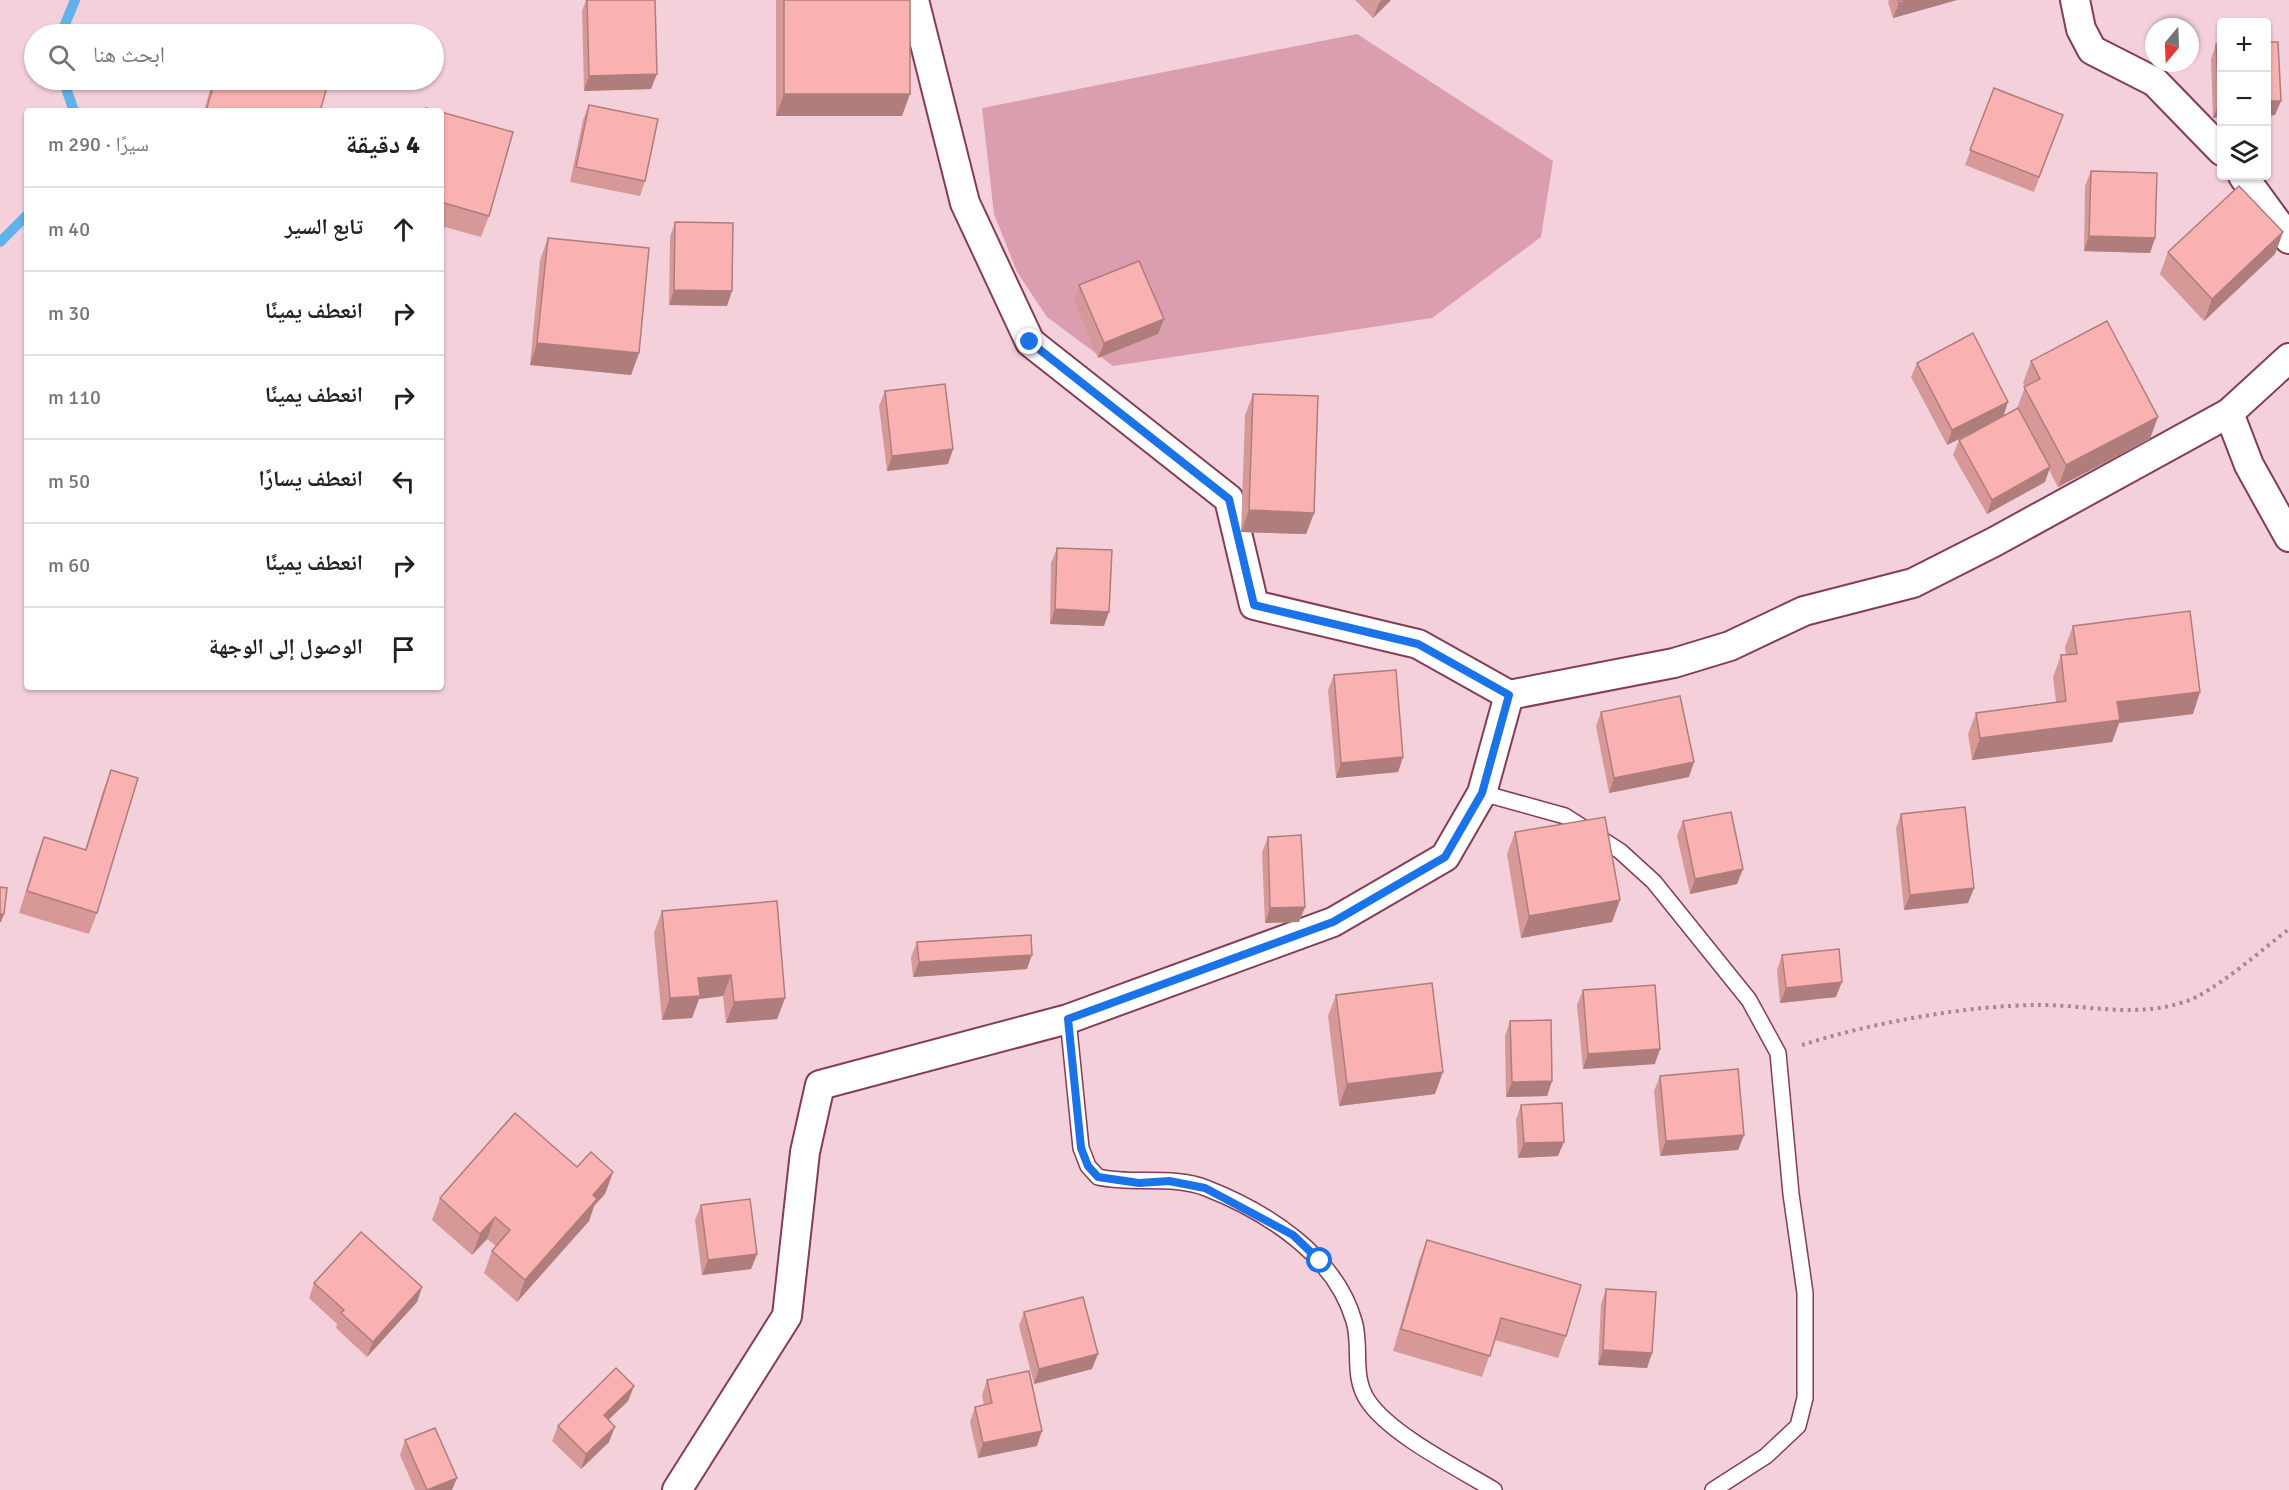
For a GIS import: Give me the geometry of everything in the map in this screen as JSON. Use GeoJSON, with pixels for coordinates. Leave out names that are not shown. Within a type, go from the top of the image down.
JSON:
{"type":"FeatureCollection","features":[{"type":"Feature","properties":{"kind":"street"},"geometry":{"type":"LineString","coordinates":[[914,0],[965,203],[1030,342],[1229,499],[1254,605],[1418,644],[1509,695],[1674,663],[1730,646],[1804,611],[1913,583],[1994,542],[2229,413],[2289,358]]}},
{"type":"Feature","properties":{"kind":"street"},"geometry":{"type":"LineString","coordinates":[[2075,0],[2081,29],[2092,50],[2155,82],[2217,146]]}},
{"type":"Feature","properties":{"kind":"street"},"geometry":{"type":"LineString","coordinates":[[2246,180],[2289,239]]}},
{"type":"Feature","properties":{"kind":"street"},"geometry":{"type":"LineString","coordinates":[[2229,413],[2249,465],[2289,537]]}},
{"type":"Feature","properties":{"kind":"street"},"geometry":{"type":"LineString","coordinates":[[677,1490],[787,1316],[805,1152],[820,1085],[1068,1019],[1333,922],[1445,857],[1482,793],[1509,695]]}},
{"type":"Feature","properties":{"kind":"lane"},"geometry":{"type":"LineString","coordinates":[[1482,793],[1565,816],[1620,851],[1654,882],[1749,1000],[1778,1053],[1791,1194],[1805,1293],[1805,1398],[1798,1426],[1766,1456],[1713,1490]]}},
{"type":"Feature","properties":{"kind":"lane"},"geometry":{"type":"LineString","coordinates":[[1068,1019],[1081,1148],[1088,1166],[1098,1177],[1139,1183],[1169,1181],[1205,1188],[1293,1235],[1334,1280],[1355,1322],[1358,1377],[1367,1400],[1380,1415],[1420,1445],[1494,1490]]}},
{"type":"Feature","properties":{"kind":"path"},"geometry":{"type":"LineString","coordinates":[[1778,1053],[1838,1034],[1979,1009],[2040,1005],[2146,1011],[2187,1002],[2227,976],[2289,929]]}},
{"type":"Feature","properties":{"kind":"shaded area"},"geometry":{"type":"Polygon","coordinates":[[[1357,34],[1553,161],[1541,237],[1432,318],[1113,366],[1047,317],[1017,272],[994,214],[982,108],[1357,34]]]}},
{"type":"Feature","properties":{"kind":"building"},"geometry":{"type":"Polygon","coordinates":[[[587,0],[655,0],[657,74],[589,76],[587,0]]]}},
{"type":"Feature","properties":{"kind":"building"},"geometry":{"type":"Polygon","coordinates":[[[784,0],[910,0],[910,94],[784,94],[784,0]]]}},
{"type":"Feature","properties":{"kind":"building"},"geometry":{"type":"Polygon","coordinates":[[[2271,42],[2278,42],[2281,101],[2271,101],[2271,42]]]}},
{"type":"Feature","properties":{"kind":"building"},"geometry":{"type":"Polygon","coordinates":[[[1994,88],[2063,115],[2039,177],[1970,150],[1994,88]]]}},
{"type":"Feature","properties":{"kind":"building"},"geometry":{"type":"Polygon","coordinates":[[[212,90],[326,90],[321,108],[207,108],[212,90]]]}},
{"type":"Feature","properties":{"kind":"building"},"geometry":{"type":"Polygon","coordinates":[[[589,105],[658,119],[645,181],[576,167],[589,105]]]}},
{"type":"Feature","properties":{"kind":"building"},"geometry":{"type":"Polygon","coordinates":[[[444,113],[513,132],[489,216],[444,203],[444,113]]]}},
{"type":"Feature","properties":{"kind":"building"},"geometry":{"type":"Polygon","coordinates":[[[2091,171],[2157,173],[2155,238],[2089,236],[2091,171]]]}},
{"type":"Feature","properties":{"kind":"building"},"geometry":{"type":"Polygon","coordinates":[[[2239,186],[2283,232],[2212,299],[2168,252],[2239,186]]]}},
{"type":"Feature","properties":{"kind":"building"},"geometry":{"type":"Polygon","coordinates":[[[675,222],[733,223],[732,291],[674,290],[675,222]]]}},
{"type":"Feature","properties":{"kind":"building"},"geometry":{"type":"Polygon","coordinates":[[[548,238],[649,248],[639,353],[537,343],[548,238]]]}},
{"type":"Feature","properties":{"kind":"building"},"geometry":{"type":"Polygon","coordinates":[[[1139,261],[1164,319],[1104,343],[1079,285],[1139,261]]]}},
{"type":"Feature","properties":{"kind":"building"},"geometry":{"type":"Polygon","coordinates":[[[2107,321],[2158,417],[2066,465],[2024,387],[2040,379],[2031,361],[2107,321]]]}},
{"type":"Feature","properties":{"kind":"building"},"geometry":{"type":"Polygon","coordinates":[[[1973,333],[2008,402],[1952,430],[1917,363],[1973,333]]]}},
{"type":"Feature","properties":{"kind":"building"},"geometry":{"type":"Polygon","coordinates":[[[945,384],[953,449],[892,456],[885,391],[945,384]]]}},
{"type":"Feature","properties":{"kind":"building"},"geometry":{"type":"Polygon","coordinates":[[[1253,394],[1318,396],[1314,513],[1249,510],[1253,394]]]}},
{"type":"Feature","properties":{"kind":"building"},"geometry":{"type":"Polygon","coordinates":[[[2018,408],[2050,467],[1992,500],[1959,440],[2018,408]]]}},
{"type":"Feature","properties":{"kind":"building"},"geometry":{"type":"Polygon","coordinates":[[[1057,548],[1112,550],[1109,612],[1055,609],[1057,548]]]}},
{"type":"Feature","properties":{"kind":"building"},"geometry":{"type":"Polygon","coordinates":[[[2190,611],[2200,692],[2117,702],[2120,720],[1980,738],[1976,713],[2066,701],[2061,655],[2077,654],[2073,626],[2190,611]]]}},
{"type":"Feature","properties":{"kind":"building"},"geometry":{"type":"Polygon","coordinates":[[[1396,670],[1403,757],[1341,763],[1334,675],[1396,670]]]}},
{"type":"Feature","properties":{"kind":"building"},"geometry":{"type":"Polygon","coordinates":[[[1680,696],[1694,762],[1614,778],[1601,712],[1680,696]]]}},
{"type":"Feature","properties":{"kind":"building"},"geometry":{"type":"Polygon","coordinates":[[[111,770],[138,778],[97,913],[27,891],[44,837],[86,850],[111,770]]]}},
{"type":"Feature","properties":{"kind":"building"},"geometry":{"type":"Polygon","coordinates":[[[1965,807],[1974,888],[1910,895],[1901,814],[1965,807]]]}},
{"type":"Feature","properties":{"kind":"building"},"geometry":{"type":"Polygon","coordinates":[[[1731,812],[1743,869],[1695,879],[1683,821],[1731,812]]]}},
{"type":"Feature","properties":{"kind":"building"},"geometry":{"type":"Polygon","coordinates":[[[1605,817],[1620,900],[1529,916],[1515,832],[1605,817]]]}},
{"type":"Feature","properties":{"kind":"building"},"geometry":{"type":"Polygon","coordinates":[[[1301,835],[1305,907],[1270,908],[1268,837],[1301,835]]]}},
{"type":"Feature","properties":{"kind":"building"},"geometry":{"type":"Polygon","coordinates":[[[0,887],[7,888],[4,914],[0,914],[0,887]]]}},
{"type":"Feature","properties":{"kind":"building"},"geometry":{"type":"Polygon","coordinates":[[[777,901],[785,998],[734,1002],[731,975],[698,978],[700,996],[670,998],[662,911],[777,901]]]}},
{"type":"Feature","properties":{"kind":"building"},"geometry":{"type":"Polygon","coordinates":[[[1031,935],[1032,955],[919,962],[917,942],[1031,935]]]}},
{"type":"Feature","properties":{"kind":"building"},"geometry":{"type":"Polygon","coordinates":[[[1839,949],[1842,982],[1786,988],[1782,955],[1839,949]]]}},
{"type":"Feature","properties":{"kind":"building"},"geometry":{"type":"Polygon","coordinates":[[[1432,983],[1443,1072],[1347,1084],[1336,995],[1432,983]]]}},
{"type":"Feature","properties":{"kind":"building"},"geometry":{"type":"Polygon","coordinates":[[[1655,985],[1660,1049],[1588,1054],[1583,990],[1655,985]]]}},
{"type":"Feature","properties":{"kind":"building"},"geometry":{"type":"Polygon","coordinates":[[[1551,1020],[1552,1081],[1512,1082],[1510,1021],[1551,1020]]]}},
{"type":"Feature","properties":{"kind":"building"},"geometry":{"type":"Polygon","coordinates":[[[1738,1069],[1744,1135],[1666,1141],[1660,1076],[1738,1069]]]}},
{"type":"Feature","properties":{"kind":"building"},"geometry":{"type":"Polygon","coordinates":[[[1562,1103],[1564,1142],[1524,1143],[1521,1105],[1562,1103]]]}},
{"type":"Feature","properties":{"kind":"building"},"geometry":{"type":"Polygon","coordinates":[[[515,1113],[577,1167],[591,1152],[613,1172],[593,1195],[597,1199],[525,1280],[492,1251],[510,1230],[495,1217],[480,1234],[440,1198],[515,1113]]]}},
{"type":"Feature","properties":{"kind":"building"},"geometry":{"type":"Polygon","coordinates":[[[750,1199],[757,1254],[708,1260],[701,1205],[750,1199]]]}},
{"type":"Feature","properties":{"kind":"building"},"geometry":{"type":"Polygon","coordinates":[[[361,1232],[422,1287],[373,1342],[341,1313],[344,1310],[314,1283],[361,1232]]]}},
{"type":"Feature","properties":{"kind":"building"},"geometry":{"type":"Polygon","coordinates":[[[1427,1240],[1581,1285],[1566,1336],[1501,1318],[1490,1356],[1401,1329],[1427,1240]]]}},
{"type":"Feature","properties":{"kind":"building"},"geometry":{"type":"Polygon","coordinates":[[[1606,1289],[1656,1292],[1652,1353],[1603,1350],[1606,1289]]]}},
{"type":"Feature","properties":{"kind":"building"},"geometry":{"type":"Polygon","coordinates":[[[1083,1297],[1098,1354],[1039,1369],[1024,1312],[1083,1297]]]}},
{"type":"Feature","properties":{"kind":"building"},"geometry":{"type":"Polygon","coordinates":[[[616,1368],[634,1386],[604,1415],[615,1427],[586,1454],[558,1426],[616,1368]]]}},
{"type":"Feature","properties":{"kind":"building"},"geometry":{"type":"Polygon","coordinates":[[[1029,1371],[1042,1431],[983,1443],[975,1407],[992,1403],[987,1380],[1029,1371]]]}},
{"type":"Feature","properties":{"kind":"building"},"geometry":{"type":"Polygon","coordinates":[[[435,1428],[457,1478],[427,1490],[405,1440],[435,1428]]]}},
{"type":"Feature","properties":{"kind":"waterway"},"geometry":{"type":"LineString","coordinates":[[65,24],[75,0]]}},
{"type":"Feature","properties":{"kind":"waterway"},"geometry":{"type":"LineString","coordinates":[[67,90],[73,108]]}},
{"type":"Feature","properties":{"kind":"waterway"},"geometry":{"type":"LineString","coordinates":[[0,242],[24,218]]}},
{"type":"Feature","properties":{"kind":"route"},"geometry":{"type":"LineString","coordinates":[[1030,342],[1229,499],[1254,605],[1418,644],[1509,695],[1482,793],[1445,857],[1333,922],[1068,1019],[1081,1148],[1088,1166],[1098,1177],[1139,1183],[1169,1181],[1205,1188],[1249,1209],[1293,1235],[1320,1261]]}}]}
